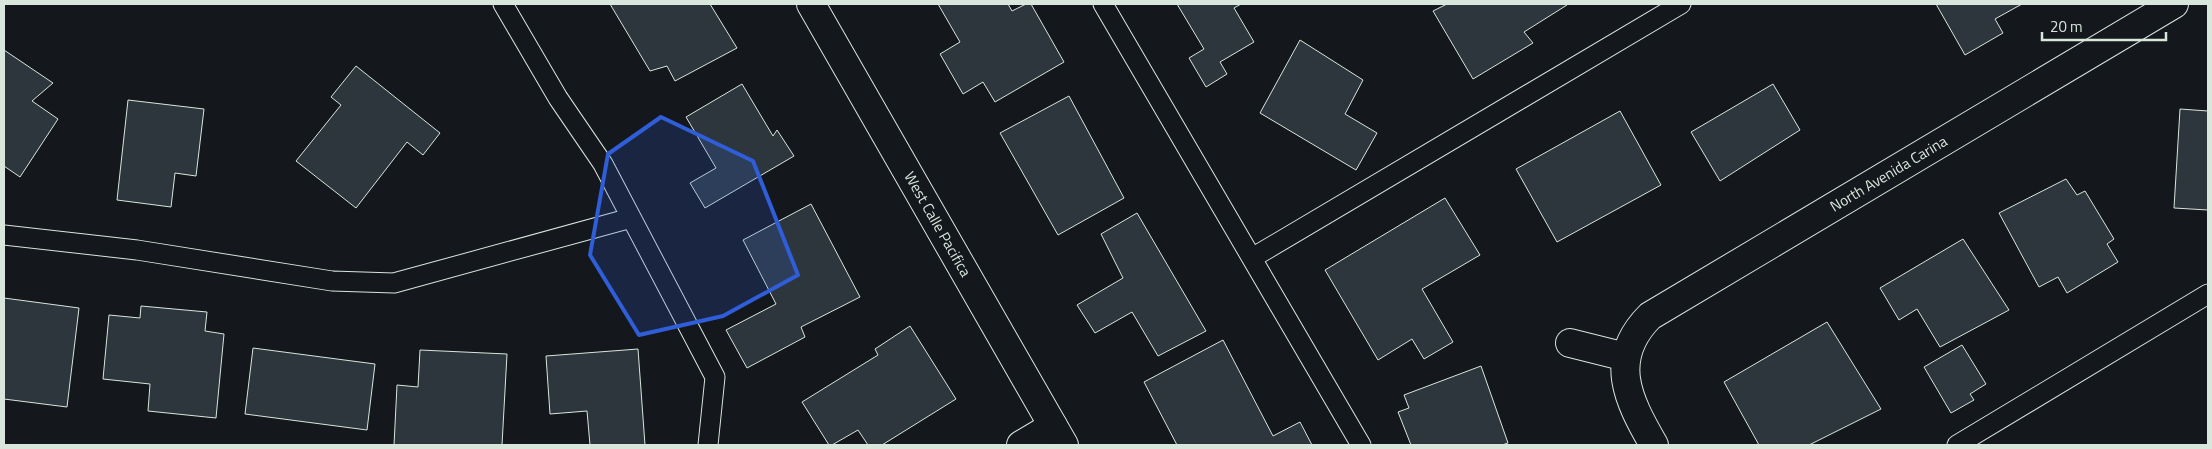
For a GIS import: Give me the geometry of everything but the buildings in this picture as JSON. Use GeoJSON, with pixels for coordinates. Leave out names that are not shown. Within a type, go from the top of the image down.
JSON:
{"type":"FeatureCollection","features":[{"type":"Feature","properties":{"kind":"street","name":"West Calle Pacifica"},"geometry":{"type":"LineString","coordinates":[[811,4],[1058,436]]}},
{"type":"Feature","properties":{"kind":"street","name":"North Avenida Carina"},"geometry":{"type":"LineString","coordinates":[[1625,360],[1629,345],[1637,329],[1650,316],[1666,305],[2174,4]]}},
{"type":"Feature","properties":{"kind":"street"},"geometry":{"type":"LineString","coordinates":[[1570,343],[1625,360],[1630,393],[1645,430],[1654,445]]}},
{"type":"Feature","properties":{"kind":"street"},"geometry":{"type":"LineString","coordinates":[[1021,445],[1058,436]]}},
{"type":"Feature","properties":{"kind":"lane"},"geometry":{"type":"LineString","coordinates":[[504,4],[558,98],[603,164],[715,377],[708,445]]}},
{"type":"Feature","properties":{"kind":"lane"},"geometry":{"type":"LineString","coordinates":[[1103,4],[1360,445]]}},
{"type":"Feature","properties":{"kind":"lane"},"geometry":{"type":"LineString","coordinates":[[1252,258],[1681,4]]}},
{"type":"Feature","properties":{"kind":"lane"},"geometry":{"type":"LineString","coordinates":[[4,235],[137,250],[332,281],[394,283],[631,218]]}},
{"type":"Feature","properties":{"kind":"lane"},"geometry":{"type":"LineString","coordinates":[[1957,445],[2208,294]]}},
{"type":"Feature","properties":{"kind":"highlighted area"},"geometry":{"type":"Polygon","coordinates":[[[661,117],[753,161],[798,275],[723,316],[639,335],[590,255],[608,154],[661,117]]]}}]}
